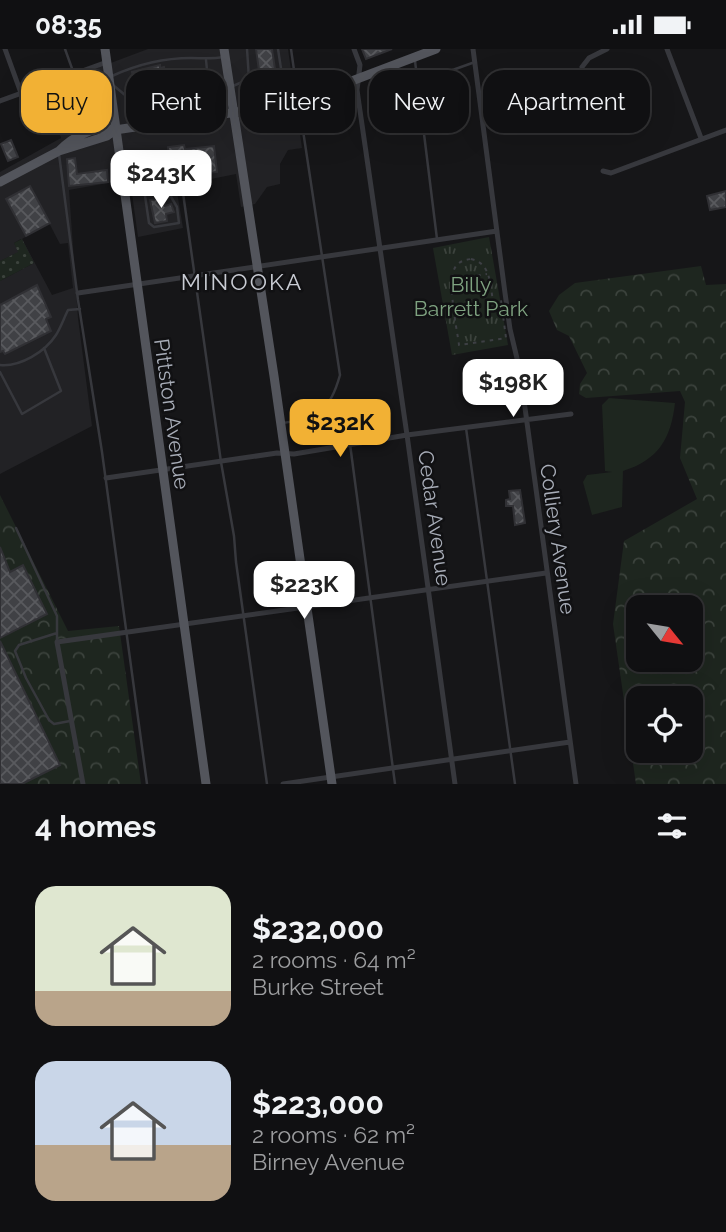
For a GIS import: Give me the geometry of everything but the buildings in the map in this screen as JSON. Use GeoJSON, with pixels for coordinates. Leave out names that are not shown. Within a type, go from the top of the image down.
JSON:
{"type":"FeatureCollection","features":[{"type":"Feature","properties":{"kind":"main road","name":"Pittston Avenue"},"geometry":{"type":"LineString","coordinates":[[105,49],[108,70]]}},
{"type":"Feature","properties":{"kind":"main road"},"geometry":{"type":"LineString","coordinates":[[355,82],[436,49]]}},
{"type":"Feature","properties":{"kind":"main road"},"geometry":{"type":"LineString","coordinates":[[225,53],[331,781]]}},
{"type":"Feature","properties":{"kind":"main road","name":"Pittston Avenue"},"geometry":{"type":"LineString","coordinates":[[112,105],[206,784]]}},
{"type":"Feature","properties":{"kind":"main road"},"geometry":{"type":"LineString","coordinates":[[112,129],[240,112]]}},
{"type":"Feature","properties":{"kind":"main road"},"geometry":{"type":"LineString","coordinates":[[0,182],[59,151],[107,136],[115,130]]}},
{"type":"Feature","properties":{"kind":"main road"},"geometry":{"type":"LineString","coordinates":[[59,151],[69,141],[88,133]]}},
{"type":"Feature","properties":{"kind":"street"},"geometry":{"type":"LineString","coordinates":[[0,101],[21,93],[5,49]]}},
{"type":"Feature","properties":{"kind":"street","name":"Cedar Avenue"},"geometry":{"type":"LineString","coordinates":[[354,49],[360,65],[357,90],[455,784]]}},
{"type":"Feature","properties":{"kind":"street","name":"Colliery Avenue"},"geometry":{"type":"LineString","coordinates":[[473,49],[510,329],[520,371],[576,784]]}},
{"type":"Feature","properties":{"kind":"street"},"geometry":{"type":"LineString","coordinates":[[582,67],[589,58],[607,49]]}},
{"type":"Feature","properties":{"kind":"street"},"geometry":{"type":"LineString","coordinates":[[667,49],[701,138]]}},
{"type":"Feature","properties":{"kind":"street"},"geometry":{"type":"LineString","coordinates":[[87,70],[107,62]]}},
{"type":"Feature","properties":{"kind":"street"},"geometry":{"type":"LineString","coordinates":[[603,171],[611,173],[726,130]]}},
{"type":"Feature","properties":{"kind":"street"},"geometry":{"type":"LineString","coordinates":[[78,293],[498,231]]}},
{"type":"Feature","properties":{"kind":"street"},"geometry":{"type":"LineString","coordinates":[[106,478],[571,414]]}},
{"type":"Feature","properties":{"kind":"street"},"geometry":{"type":"LineString","coordinates":[[83,784],[57,642],[546,573]]}},
{"type":"Feature","properties":{"kind":"street"},"geometry":{"type":"LineString","coordinates":[[283,784],[331,781],[451,759],[570,742]]}},
{"type":"Feature","properties":{"kind":"lane"},"geometry":{"type":"LineString","coordinates":[[65,49],[73,70]]}},
{"type":"Feature","properties":{"kind":"lane"},"geometry":{"type":"LineString","coordinates":[[247,49],[248,70]]}},
{"type":"Feature","properties":{"kind":"lane"},"geometry":{"type":"LineString","coordinates":[[278,49],[281,70]]}},
{"type":"Feature","properties":{"kind":"lane"},"geometry":{"type":"LineString","coordinates":[[291,49],[294,70]]}},
{"type":"Feature","properties":{"kind":"lane"},"geometry":{"type":"LineString","coordinates":[[112,78],[134,65],[193,58],[205,60],[225,53]]}},
{"type":"Feature","properties":{"kind":"lane"},"geometry":{"type":"LineString","coordinates":[[415,57],[417,70]]}},
{"type":"Feature","properties":{"kind":"lane"},"geometry":{"type":"LineString","coordinates":[[205,60],[206,70]]}},
{"type":"Feature","properties":{"kind":"lane"},"geometry":{"type":"LineString","coordinates":[[452,70],[475,62]]}},
{"type":"Feature","properties":{"kind":"lane"},"geometry":{"type":"LineString","coordinates":[[112,83],[126,95]]}},
{"type":"Feature","properties":{"kind":"lane"},"geometry":{"type":"LineString","coordinates":[[226,88],[240,83]]}},
{"type":"Feature","properties":{"kind":"lane"},"geometry":{"type":"LineString","coordinates":[[84,143],[89,133]]}},
{"type":"Feature","properties":{"kind":"lane"},"geometry":{"type":"LineString","coordinates":[[281,424],[310,419],[321,412],[337,388],[340,375],[303,133]]}},
{"type":"Feature","properties":{"kind":"lane"},"geometry":{"type":"LineString","coordinates":[[424,133],[437,239]]}},
{"type":"Feature","properties":{"kind":"lane"},"geometry":{"type":"LineString","coordinates":[[59,151],[147,784]]}},
{"type":"Feature","properties":{"kind":"lane"},"geometry":{"type":"LineString","coordinates":[[144,189],[149,223],[154,227],[179,223],[169,184]]}},
{"type":"Feature","properties":{"kind":"lane"},"geometry":{"type":"LineString","coordinates":[[183,193],[234,536],[267,784]]}},
{"type":"Feature","properties":{"kind":"lane"},"geometry":{"type":"LineString","coordinates":[[0,365],[12,366],[44,348],[56,337],[68,310],[80,309]]}},
{"type":"Feature","properties":{"kind":"lane"},"geometry":{"type":"LineString","coordinates":[[0,372],[22,414],[61,390],[44,348]]}},
{"type":"Feature","properties":{"kind":"lane"},"geometry":{"type":"LineString","coordinates":[[466,428],[516,784]]}},
{"type":"Feature","properties":{"kind":"lane"},"geometry":{"type":"LineString","coordinates":[[350,444],[395,784]]}},
{"type":"Feature","properties":{"kind":"lane"},"geometry":{"type":"LineString","coordinates":[[16,528],[57,616],[57,642]]}},
{"type":"Feature","properties":{"kind":"lane"},"geometry":{"type":"LineString","coordinates":[[57,633],[19,645],[15,651],[49,720],[54,724],[70,721]]}},
{"type":"Feature","properties":{"kind":"path"},"geometry":{"type":"LineString","coordinates":[[464,260],[478,260],[485,266],[493,301],[501,300],[506,338],[459,345],[452,280],[457,265],[464,260]]}},
{"type":"Feature","properties":{"kind":"path"},"geometry":{"type":"LineString","coordinates":[[452,280],[488,274]]}},
{"type":"Feature","properties":{"kind":"shaded area"},"geometry":{"type":"Polygon","coordinates":[[[148,49],[288,49],[291,70],[240,70],[240,133],[300,133],[302,148],[288,150],[280,164],[280,184],[267,187],[255,204],[241,207],[236,174],[176,186],[183,228],[138,237],[130,179],[69,190],[78,318],[92,426],[0,474],[0,281],[34,263],[21,239],[14,243],[19,252],[0,261],[0,172],[61,138],[59,133],[112,133],[112,70],[92,70],[148,49]],[[49,223],[22,239],[52,295],[73,288],[68,243],[60,244],[49,223]]]}},
{"type":"Feature","properties":{"kind":"green space","name":"Billy Barrett Park"},"geometry":{"type":"Polygon","coordinates":[[[489,237],[508,345],[452,355],[433,248],[489,237]]]}},
{"type":"Feature","properties":{"kind":"green space"},"geometry":{"type":"Polygon","coordinates":[[[22,239],[34,263],[0,281],[0,261],[18,252],[14,243],[22,239]]]}},
{"type":"Feature","properties":{"kind":"green space"},"geometry":{"type":"Polygon","coordinates":[[[701,266],[706,285],[726,284],[726,784],[636,784],[633,763],[703,763],[703,686],[626,686],[626,714],[613,624],[624,541],[697,499],[680,458],[685,402],[680,391],[586,398],[579,394],[580,384],[587,373],[569,336],[557,330],[549,311],[559,295],[575,283],[701,266]]]}},
{"type":"Feature","properties":{"kind":"green space"},"geometry":{"type":"Polygon","coordinates":[[[609,398],[675,403],[670,427],[661,446],[645,461],[623,471],[622,507],[592,515],[583,482],[587,475],[612,472],[605,471],[602,405],[609,398]]]}},
{"type":"Feature","properties":{"kind":"green space"},"geometry":{"type":"Polygon","coordinates":[[[0,495],[68,631],[119,626],[141,784],[0,784],[0,495]]]}},
{"type":"Feature","properties":{"kind":"district","name":"MINOOKA"},"geometry":{"type":"Point","coordinates":[242,281]}}]}
